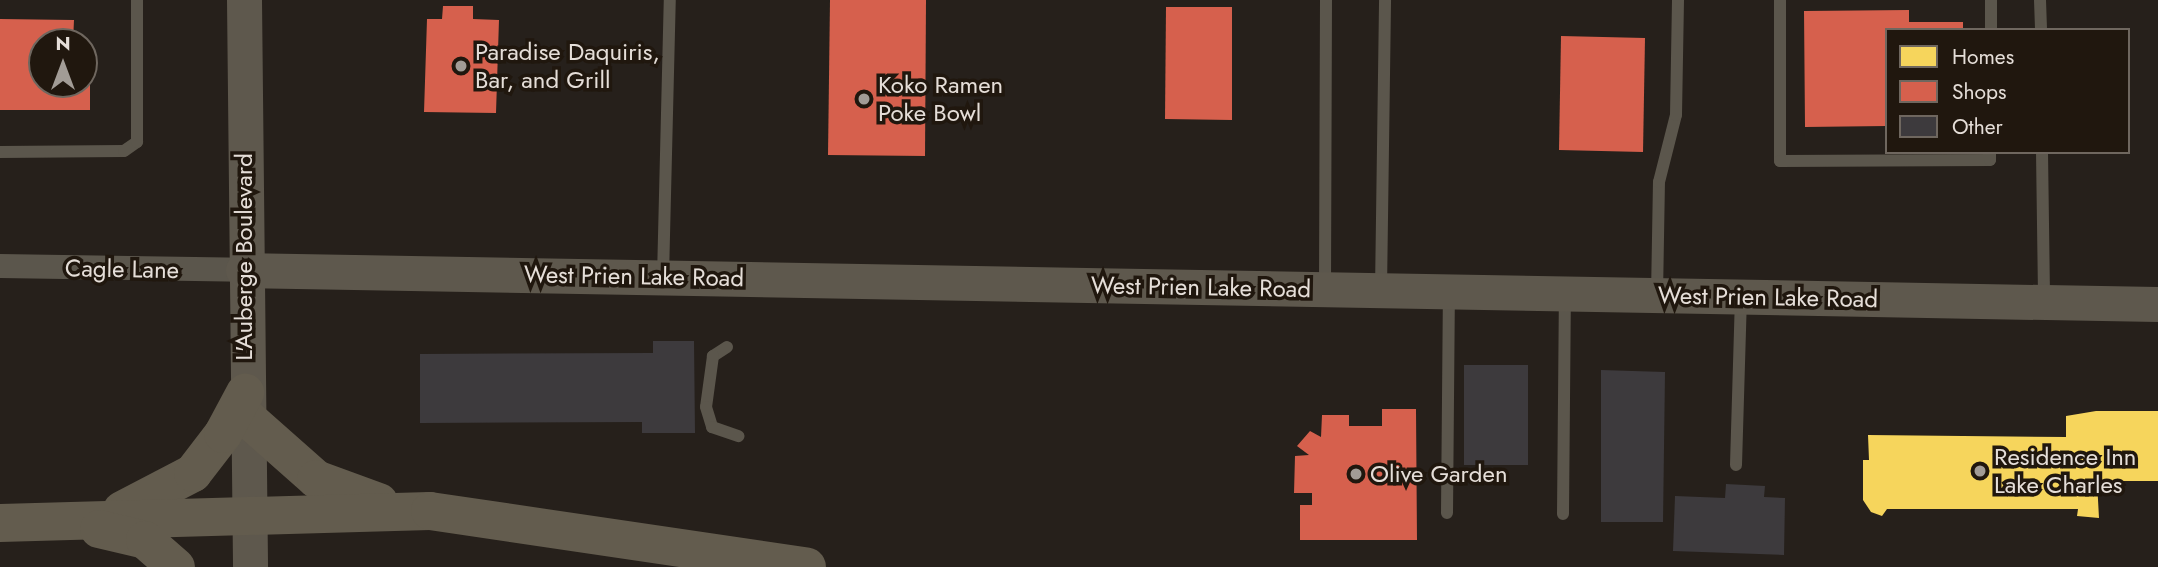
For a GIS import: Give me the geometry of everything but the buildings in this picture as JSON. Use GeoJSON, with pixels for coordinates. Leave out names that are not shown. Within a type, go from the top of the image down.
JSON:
{"type":"FeatureCollection","features":[{"type":"Feature","properties":{"kind":"highway"},"geometry":{"type":"LineString","coordinates":[[105,517],[151,499],[193,472],[246,405],[316,479],[370,501],[807,567]]}},
{"type":"Feature","properties":{"kind":"highway"},"geometry":{"type":"LineString","coordinates":[[0,523],[248,513],[430,511]]}},
{"type":"Feature","properties":{"kind":"highway"},"geometry":{"type":"LineString","coordinates":[[50,519],[145,540],[177,567]]}},
{"type":"Feature","properties":{"kind":"street","name":"L'Auberge Boulevard"},"geometry":{"type":"LineString","coordinates":[[244,0],[243,270],[250,567]]}},
{"type":"Feature","properties":{"kind":"street","name":"Cagle Lane"},"geometry":{"type":"LineString","coordinates":[[0,266],[243,270]]}},
{"type":"Feature","properties":{"kind":"street","name":"West Prien Lake Road"},"geometry":{"type":"LineString","coordinates":[[243,270],[2158,304]]}},
{"type":"Feature","properties":{"kind":"lane"},"geometry":{"type":"LineString","coordinates":[[0,152],[124,151],[138,142],[137,0]]}},
{"type":"Feature","properties":{"kind":"lane"},"geometry":{"type":"LineString","coordinates":[[663,277],[670,0]]}},
{"type":"Feature","properties":{"kind":"lane"},"geometry":{"type":"LineString","coordinates":[[1325,289],[1326,0]]}},
{"type":"Feature","properties":{"kind":"lane"},"geometry":{"type":"LineString","coordinates":[[1381,290],[1385,0]]}},
{"type":"Feature","properties":{"kind":"lane"},"geometry":{"type":"LineString","coordinates":[[1657,295],[1659,182],[1676,115],[1678,0]]}},
{"type":"Feature","properties":{"kind":"lane"},"geometry":{"type":"LineString","coordinates":[[1780,0],[1780,161],[1990,160],[1990,154]]}},
{"type":"Feature","properties":{"kind":"lane"},"geometry":{"type":"LineString","coordinates":[[1991,0],[1991,28]]}},
{"type":"Feature","properties":{"kind":"lane"},"geometry":{"type":"LineString","coordinates":[[2040,0],[2041,28]]}},
{"type":"Feature","properties":{"kind":"lane"},"geometry":{"type":"LineString","coordinates":[[2042,154],[2044,302]]}},
{"type":"Feature","properties":{"kind":"lane"},"geometry":{"type":"LineString","coordinates":[[1447,513],[1449,291]]}},
{"type":"Feature","properties":{"kind":"lane"},"geometry":{"type":"LineString","coordinates":[[1563,514],[1565,293]]}},
{"type":"Feature","properties":{"kind":"lane"},"geometry":{"type":"LineString","coordinates":[[1737,465],[1741,296]]}},
{"type":"Feature","properties":{"kind":"lane"},"geometry":{"type":"LineString","coordinates":[[727,347],[713,356],[706,407],[712,427],[738,436]]}},
{"type":"Feature","properties":{"kind":"place","name":"Paradise Daquiris, Bar, and Grill"},"geometry":{"type":"Point","coordinates":[461,66]}},
{"type":"Feature","properties":{"kind":"place","name":"Koko Ramen Poke Bowl"},"geometry":{"type":"Point","coordinates":[864,99]}},
{"type":"Feature","properties":{"kind":"place","name":"Residence Inn Lake Charles"},"geometry":{"type":"Point","coordinates":[1980,471]}},
{"type":"Feature","properties":{"kind":"place","name":"Olive Garden"},"geometry":{"type":"Point","coordinates":[1356,474]}}]}
